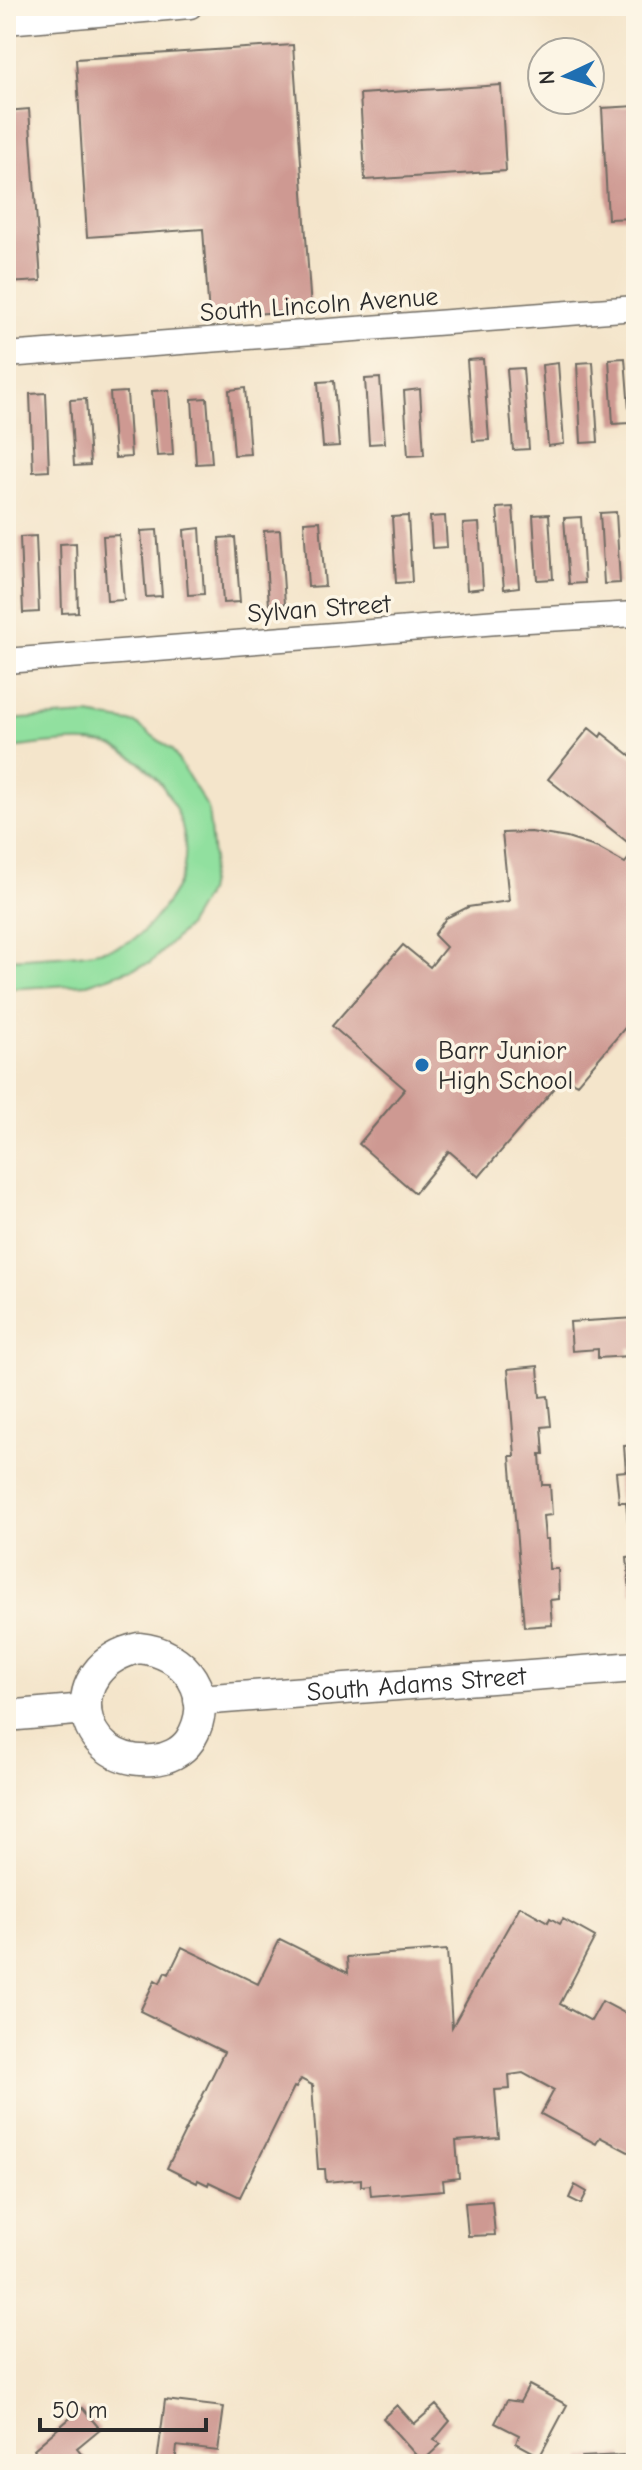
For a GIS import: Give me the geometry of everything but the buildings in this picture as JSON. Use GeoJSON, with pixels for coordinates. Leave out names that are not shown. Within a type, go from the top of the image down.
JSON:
{"type":"FeatureCollection","features":[{"type":"Feature","properties":{"kind":"street"},"geometry":{"type":"LineString","coordinates":[[6,22],[190,6]]}},
{"type":"Feature","properties":{"kind":"street","name":"South Lincoln Avenue"},"geometry":{"type":"LineString","coordinates":[[6,355],[636,308]]}},
{"type":"Feature","properties":{"kind":"street","name":"Sylvan Street"},"geometry":{"type":"LineString","coordinates":[[6,661],[465,624],[636,614]]}},
{"type":"Feature","properties":{"kind":"street"},"geometry":{"type":"LineString","coordinates":[[139,1648],[165,1653],[183,1665],[195,1681],[199,1700],[195,1732],[186,1747],[161,1760],[121,1758],[105,1748],[95,1737],[86,1709],[88,1687],[97,1670],[115,1655],[139,1648]]}},
{"type":"Feature","properties":{"kind":"street","name":"South Adams Street"},"geometry":{"type":"LineString","coordinates":[[199,1700],[636,1667]]}},
{"type":"Feature","properties":{"kind":"street"},"geometry":{"type":"LineString","coordinates":[[6,1716],[86,1709]]}},
{"type":"Feature","properties":{"kind":"green space"},"geometry":{"type":"Polygon","coordinates":[[[88,715],[135,723],[172,750],[208,808],[213,858],[207,893],[186,928],[150,963],[87,984],[6,989],[6,959],[89,953],[121,945],[136,937],[176,889],[183,872],[185,849],[178,815],[161,784],[136,759],[109,745],[95,743],[65,742],[6,748],[6,720],[88,715]]]}},
{"type":"Feature","properties":{"kind":"place","name":"Barr Junior High School"},"geometry":{"type":"Point","coordinates":[422,1065]}}]}
